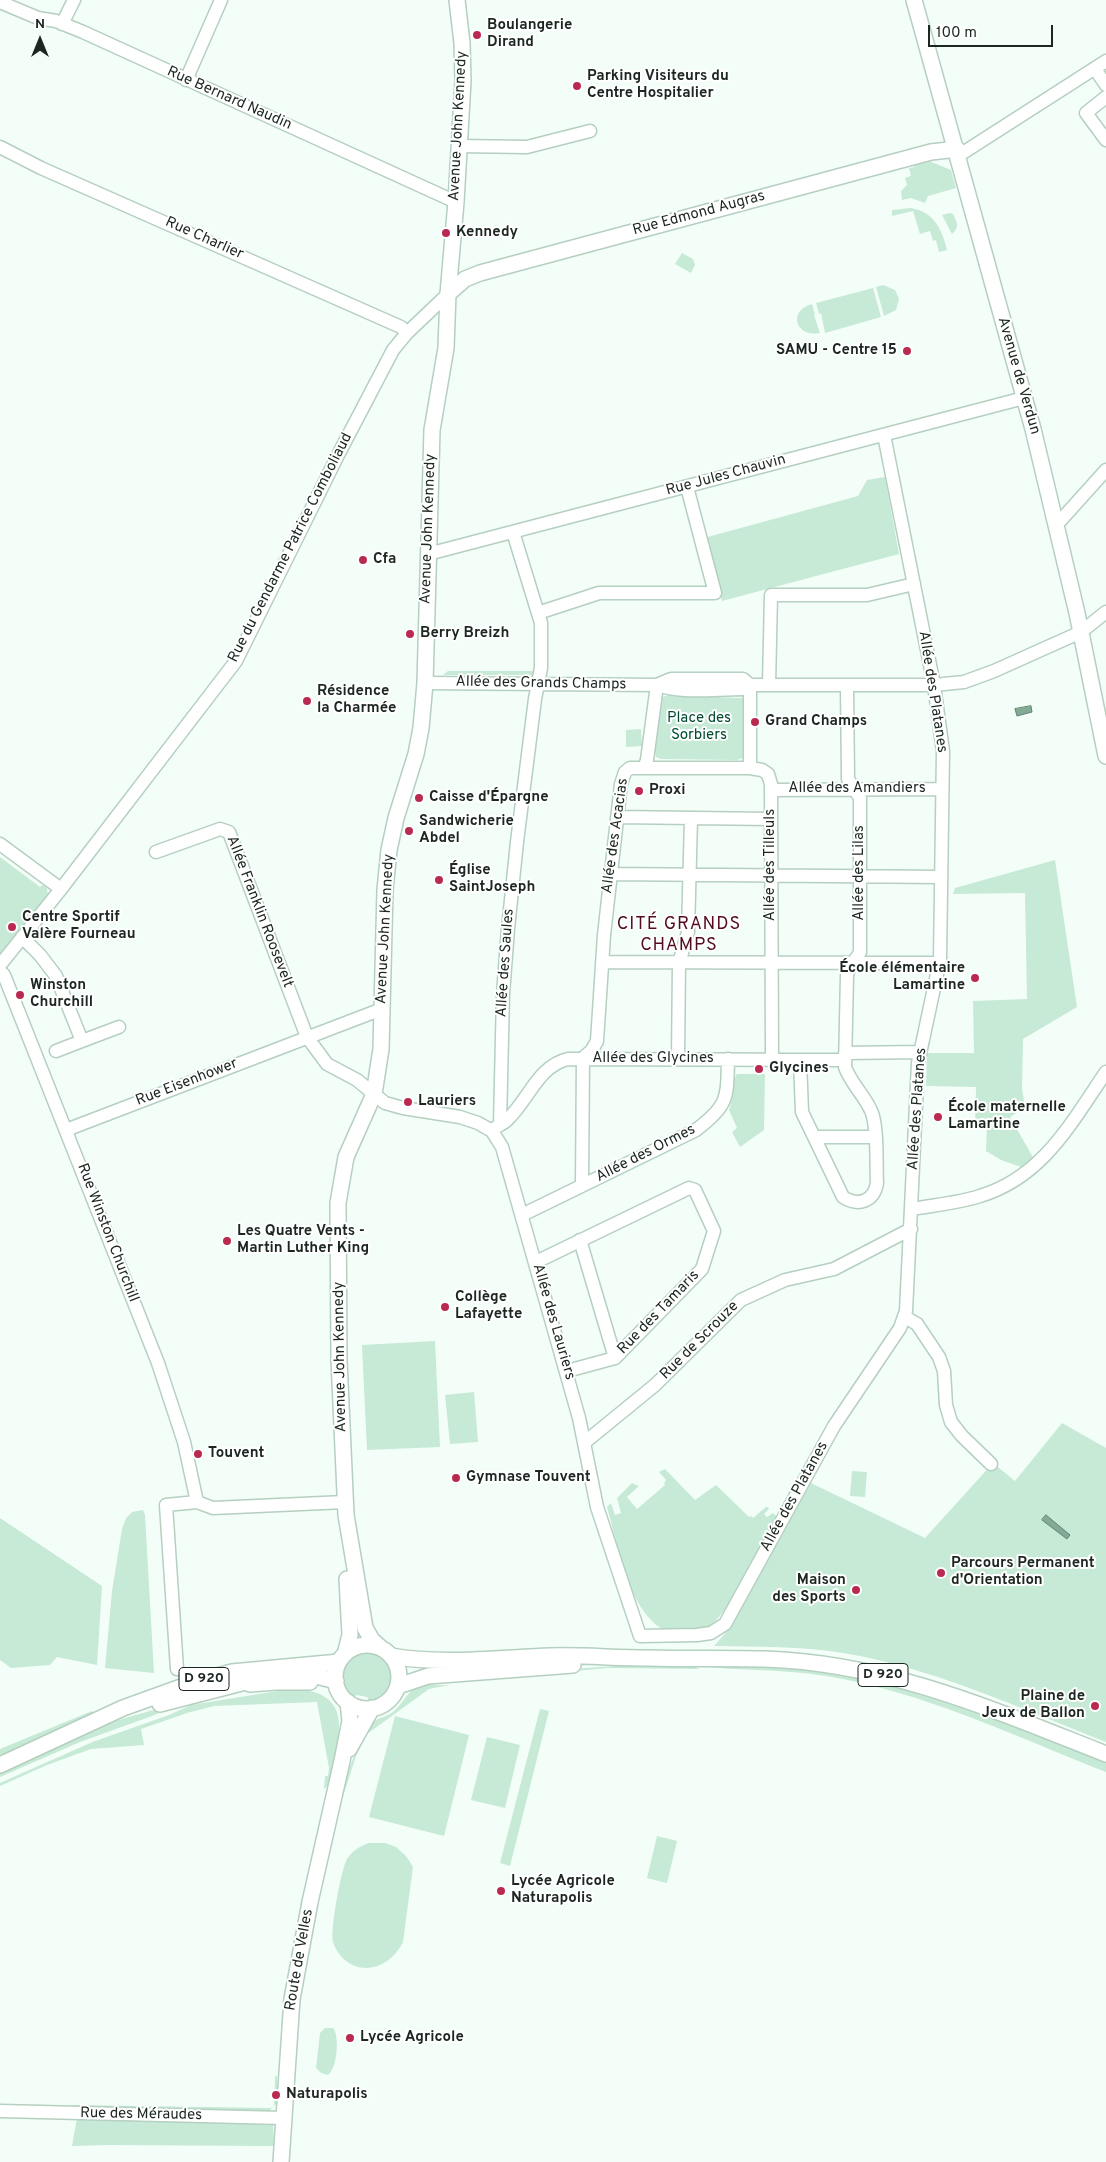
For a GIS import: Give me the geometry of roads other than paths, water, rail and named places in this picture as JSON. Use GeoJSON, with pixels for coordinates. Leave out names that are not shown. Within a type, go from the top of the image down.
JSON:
{"type":"FeatureCollection","features":[{"type":"Feature","properties":{"kind":"main road","name":"Avenue John Kennedy"},"geometry":{"type":"LineString","coordinates":[[342,1658],[350,1635],[345,1552],[346,1509],[339,1360],[338,1203],[346,1157],[374,1094],[381,1049],[385,890],[389,850],[396,818],[416,754],[421,728],[425,683],[432,430],[446,348],[459,146],[462,43],[457,0]]}},
{"type":"Feature","properties":{"kind":"main road","name":"Avenue de Verdun"},"geometry":{"type":"LineString","coordinates":[[914,0],[1024,398],[1080,632],[1106,756]]}},
{"type":"Feature","properties":{"kind":"main road","name":"Rue Edmond Augras"},"geometry":{"type":"LineString","coordinates":[[448,294],[465,279],[480,273],[931,152],[957,152]]}},
{"type":"Feature","properties":{"kind":"main road"},"geometry":{"type":"LineString","coordinates":[[452,252],[457,270],[464,274],[480,273]]}},
{"type":"Feature","properties":{"kind":"main road","name":"Avenue John Kennedy"},"geometry":{"type":"LineString","coordinates":[[346,1509],[365,1628],[372,1640],[390,1656]]}},
{"type":"Feature","properties":{"kind":"main road"},"geometry":{"type":"LineString","coordinates":[[362,1645],[390,1656],[399,1677],[398,1686],[388,1701],[372,1708],[364,1708],[341,1691],[342,1658],[353,1648],[362,1645]]}},
{"type":"Feature","properties":{"kind":"main road","name":"D 920"},"geometry":{"type":"LineString","coordinates":[[390,1656],[422,1660],[609,1656],[766,1659],[856,1669],[915,1683],[1106,1754]]}},
{"type":"Feature","properties":{"kind":"main road","name":"D 920"},"geometry":{"type":"LineString","coordinates":[[0,1765],[149,1698],[195,1682],[232,1672],[342,1658]]}},
{"type":"Feature","properties":{"kind":"main road","name":"D 920"},"geometry":{"type":"LineString","coordinates":[[398,1686],[428,1676],[647,1658]]}},
{"type":"Feature","properties":{"kind":"main road","name":"D 920"},"geometry":{"type":"LineString","coordinates":[[77,1730],[209,1690],[297,1681],[311,1682],[341,1691]]}},
{"type":"Feature","properties":{"kind":"main road","name":"Route de Velles"},"geometry":{"type":"LineString","coordinates":[[281,2162],[282,2118],[292,1999],[311,1893],[350,1721],[341,1691]]}},
{"type":"Feature","properties":{"kind":"main road","name":"Route de Velles"},"geometry":{"type":"LineString","coordinates":[[342,1761],[372,1708]]}},
{"type":"Feature","properties":{"kind":"street"},"geometry":{"type":"LineString","coordinates":[[62,24],[74,0]]}},
{"type":"Feature","properties":{"kind":"street"},"geometry":{"type":"LineString","coordinates":[[186,80],[221,0]]}},
{"type":"Feature","properties":{"kind":"street","name":"Rue Bernard Naudin"},"geometry":{"type":"LineString","coordinates":[[0,2],[38,18],[62,24],[456,202]]}},
{"type":"Feature","properties":{"kind":"street"},"geometry":{"type":"LineString","coordinates":[[957,152],[1106,61]]}},
{"type":"Feature","properties":{"kind":"street"},"geometry":{"type":"LineString","coordinates":[[1095,69],[1106,85]]}},
{"type":"Feature","properties":{"kind":"street"},"geometry":{"type":"LineString","coordinates":[[1106,97],[1086,113],[1106,140]]}},
{"type":"Feature","properties":{"kind":"street"},"geometry":{"type":"LineString","coordinates":[[459,146],[527,147],[590,131]]}},
{"type":"Feature","properties":{"kind":"street","name":"Rue Charlier"},"geometry":{"type":"LineString","coordinates":[[0,147],[41,168],[401,327],[407,333]]}},
{"type":"Feature","properties":{"kind":"street","name":"Rue du Gendarme Patrice Comboliaud"},"geometry":{"type":"LineString","coordinates":[[0,965],[61,889],[236,661],[366,400],[393,350],[407,333],[448,294]]}},
{"type":"Feature","properties":{"kind":"street","name":"Rue Jules Chauvin"},"geometry":{"type":"LineString","coordinates":[[428,554],[1024,398]]}},
{"type":"Feature","properties":{"kind":"street","name":"Allée des Platanes"},"geometry":{"type":"LineString","coordinates":[[640,1636],[698,1635],[712,1633],[725,1624],[834,1426],[900,1328],[905,1317],[920,1052],[940,963],[943,751],[934,686],[884,435]]}},
{"type":"Feature","properties":{"kind":"street"},"geometry":{"type":"LineString","coordinates":[[1055,523],[1061,520],[1106,470]]}},
{"type":"Feature","properties":{"kind":"street"},"geometry":{"type":"LineString","coordinates":[[538,612],[599,593],[714,593],[687,486]]}},
{"type":"Feature","properties":{"kind":"street","name":"Allée des Saules"},"geometry":{"type":"LineString","coordinates":[[496,1128],[508,929],[535,699],[539,684],[541,623],[514,532]]}},
{"type":"Feature","properties":{"kind":"street"},"geometry":{"type":"LineString","coordinates":[[769,685],[771,595],[867,595],[914,584]]}},
{"type":"Feature","properties":{"kind":"street","name":"Allée des Grands Champs"},"geometry":{"type":"LineString","coordinates":[[425,683],[657,685],[671,679],[686,678],[743,679],[750,685],[934,686],[964,682],[1080,632],[1106,612]]}},
{"type":"Feature","properties":{"kind":"street","name":"Allée des Acacias"},"geometry":{"type":"LineString","coordinates":[[583,1058],[592,1050],[597,1041],[602,962],[621,784],[625,772],[630,768],[644,768],[647,760],[657,685]]}},
{"type":"Feature","properties":{"kind":"street"},"geometry":{"type":"LineString","coordinates":[[644,768],[750,768],[750,685]]}},
{"type":"Feature","properties":{"kind":"street","name":"Allée des Lilas"},"geometry":{"type":"LineString","coordinates":[[845,1056],[847,975],[851,964],[860,952],[860,798],[848,779],[848,686]]}},
{"type":"Feature","properties":{"kind":"street","name":"Allée des Tilleuls"},"geometry":{"type":"LineString","coordinates":[[750,768],[762,770],[768,774],[771,790],[772,1060]]}},
{"type":"Feature","properties":{"kind":"street","name":"Allée des Amandiers"},"geometry":{"type":"LineString","coordinates":[[771,790],[942,789]]}},
{"type":"Feature","properties":{"kind":"street"},"geometry":{"type":"LineString","coordinates":[[618,817],[771,819]]}},
{"type":"Feature","properties":{"kind":"street"},"geometry":{"type":"LineString","coordinates":[[678,1059],[679,963],[688,932],[691,818]]}},
{"type":"Feature","properties":{"kind":"street","name":"Allée Franklin Roosevelt"},"geometry":{"type":"LineString","coordinates":[[156,852],[220,829],[229,832],[307,1037]]}},
{"type":"Feature","properties":{"kind":"street"},"geometry":{"type":"LineString","coordinates":[[0,844],[61,889]]}},
{"type":"Feature","properties":{"kind":"street"},"geometry":{"type":"LineString","coordinates":[[611,874],[941,877]]}},
{"type":"Feature","properties":{"kind":"street"},"geometry":{"type":"LineString","coordinates":[[22,937],[40,955],[56,976],[82,1040]]}},
{"type":"Feature","properties":{"kind":"street"},"geometry":{"type":"LineString","coordinates":[[602,962],[940,963]]}},
{"type":"Feature","properties":{"kind":"street","name":"Rue Winston Churchill"},"geometry":{"type":"LineString","coordinates":[[0,971],[4,976],[66,1130],[174,1409],[184,1442],[197,1502]]}},
{"type":"Feature","properties":{"kind":"street","name":"Rue Eisenhower"},"geometry":{"type":"LineString","coordinates":[[66,1130],[382,1009]]}},
{"type":"Feature","properties":{"kind":"street"},"geometry":{"type":"LineString","coordinates":[[56,1051],[119,1027]]}},
{"type":"Feature","properties":{"kind":"street"},"geometry":{"type":"LineString","coordinates":[[307,1037],[327,1064],[357,1080],[385,1103],[403,1108],[460,1117],[496,1128]]}},
{"type":"Feature","properties":{"kind":"street","name":"Allée des Glycines"},"geometry":{"type":"LineString","coordinates":[[496,1128],[508,1119],[544,1071],[558,1062],[583,1058],[800,1060],[920,1052]]}},
{"type":"Feature","properties":{"kind":"street"},"geometry":{"type":"LineString","coordinates":[[800,1060],[802,1112],[843,1197],[850,1202],[858,1203],[868,1200],[875,1193],[877,1183],[875,1137],[872,1112],[848,1076],[845,1056]]}},
{"type":"Feature","properties":{"kind":"street"},"geometry":{"type":"LineString","coordinates":[[582,1186],[583,1058]]}},
{"type":"Feature","properties":{"kind":"street","name":"Allée des Ormes"},"geometry":{"type":"LineString","coordinates":[[522,1215],[696,1130],[715,1115],[727,1097],[728,1059]]}},
{"type":"Feature","properties":{"kind":"street"},"geometry":{"type":"LineString","coordinates":[[912,1209],[980,1196],[1006,1186],[1027,1173],[1055,1146],[1106,1072]]}},
{"type":"Feature","properties":{"kind":"street","name":"Allée des Lauriers"},"geometry":{"type":"LineString","coordinates":[[496,1128],[567,1372],[597,1507],[640,1636]]}},
{"type":"Feature","properties":{"kind":"street"},"geometry":{"type":"LineString","coordinates":[[814,1137],[875,1137]]}},
{"type":"Feature","properties":{"kind":"street","name":"Rue des Tamaris"},"geometry":{"type":"LineString","coordinates":[[536,1262],[689,1188],[694,1190],[714,1231],[702,1269],[615,1358],[567,1372]]}},
{"type":"Feature","properties":{"kind":"street","name":"Rue de Scrouze"},"geometry":{"type":"LineString","coordinates":[[584,1443],[655,1385],[741,1300],[785,1280],[834,1269],[911,1229]]}},
{"type":"Feature","properties":{"kind":"street"},"geometry":{"type":"LineString","coordinates":[[580,1240],[615,1358]]}},
{"type":"Feature","properties":{"kind":"street"},"geometry":{"type":"LineString","coordinates":[[905,1317],[917,1324],[939,1357],[944,1371],[946,1404],[952,1422],[962,1436],[991,1464]]}},
{"type":"Feature","properties":{"kind":"street"},"geometry":{"type":"LineString","coordinates":[[177,1669],[166,1505],[197,1502],[213,1508],[346,1509]]}},
{"type":"Feature","properties":{"kind":"street","name":"Rue des Méraudes"},"geometry":{"type":"LineString","coordinates":[[0,2112],[282,2118]]}},
{"type":"Feature","properties":{"kind":"place","name":"Boulangerie Dirand"},"geometry":{"type":"Point","coordinates":[477,35]}},
{"type":"Feature","properties":{"kind":"place","name":"Parking Visiteurs du Centre Hospitalier"},"geometry":{"type":"Point","coordinates":[577,86]}},
{"type":"Feature","properties":{"kind":"place","name":"Kennedy"},"geometry":{"type":"Point","coordinates":[446,233]}},
{"type":"Feature","properties":{"kind":"place","name":"SAMU - Centre 15"},"geometry":{"type":"Point","coordinates":[907,351]}},
{"type":"Feature","properties":{"kind":"place","name":"Cfa"},"geometry":{"type":"Point","coordinates":[363,560]}},
{"type":"Feature","properties":{"kind":"place","name":"Berry Breizh"},"geometry":{"type":"Point","coordinates":[410,634]}},
{"type":"Feature","properties":{"kind":"place","name":"Résidence la Charmée"},"geometry":{"type":"Point","coordinates":[307,701]}},
{"type":"Feature","properties":{"kind":"place","name":"Grand Champs"},"geometry":{"type":"Point","coordinates":[755,722]}},
{"type":"Feature","properties":{"kind":"place","name":"Proxi"},"geometry":{"type":"Point","coordinates":[639,791]}},
{"type":"Feature","properties":{"kind":"place","name":"Caisse d'Épargne"},"geometry":{"type":"Point","coordinates":[419,798]}},
{"type":"Feature","properties":{"kind":"place","name":"Sandwicherie Abdel"},"geometry":{"type":"Point","coordinates":[409,831]}},
{"type":"Feature","properties":{"kind":"place","name":"Église SaintJoseph"},"geometry":{"type":"Point","coordinates":[439,880]}},
{"type":"Feature","properties":{"kind":"place","name":"Centre Sportif Valère Fourneau"},"geometry":{"type":"Point","coordinates":[12,927]}},
{"type":"Feature","properties":{"kind":"place","name":"École élémentaire Lamartine"},"geometry":{"type":"Point","coordinates":[975,978]}},
{"type":"Feature","properties":{"kind":"place","name":"Winston Churchill"},"geometry":{"type":"Point","coordinates":[20,995]}},
{"type":"Feature","properties":{"kind":"place","name":"Glycines"},"geometry":{"type":"Point","coordinates":[759,1069]}},
{"type":"Feature","properties":{"kind":"place","name":"Lauriers"},"geometry":{"type":"Point","coordinates":[408,1102]}},
{"type":"Feature","properties":{"kind":"place","name":"École maternelle Lamartine"},"geometry":{"type":"Point","coordinates":[938,1117]}},
{"type":"Feature","properties":{"kind":"place","name":"Les Quatre Vents - Martin Luther King"},"geometry":{"type":"Point","coordinates":[227,1241]}},
{"type":"Feature","properties":{"kind":"place","name":"Collège Lafayette"},"geometry":{"type":"Point","coordinates":[445,1307]}},
{"type":"Feature","properties":{"kind":"place","name":"Touvent"},"geometry":{"type":"Point","coordinates":[198,1454]}},
{"type":"Feature","properties":{"kind":"place","name":"Gymnase Touvent"},"geometry":{"type":"Point","coordinates":[456,1478]}},
{"type":"Feature","properties":{"kind":"place","name":"Parcours Permanent d'Orientation"},"geometry":{"type":"Point","coordinates":[941,1573]}},
{"type":"Feature","properties":{"kind":"place","name":"Maison des Sports"},"geometry":{"type":"Point","coordinates":[856,1590]}},
{"type":"Feature","properties":{"kind":"place","name":"Plaine de Jeux de Ballon"},"geometry":{"type":"Point","coordinates":[1095,1706]}},
{"type":"Feature","properties":{"kind":"place","name":"Lycée Agricole Naturapolis"},"geometry":{"type":"Point","coordinates":[501,1891]}},
{"type":"Feature","properties":{"kind":"place","name":"Lycée Agricole"},"geometry":{"type":"Point","coordinates":[350,2038]}},
{"type":"Feature","properties":{"kind":"place","name":"Naturapolis"},"geometry":{"type":"Point","coordinates":[276,2095]}},
{"type":"Feature","properties":{"kind":"district","name":"CITÉ GRANDS CHAMPS"},"geometry":{"type":"Point","coordinates":[679,935]}},
{"type":"Feature","properties":{"kind":"park label","name":"Place des Sorbiers"},"geometry":{"type":"Point","coordinates":[699,728]}}]}
